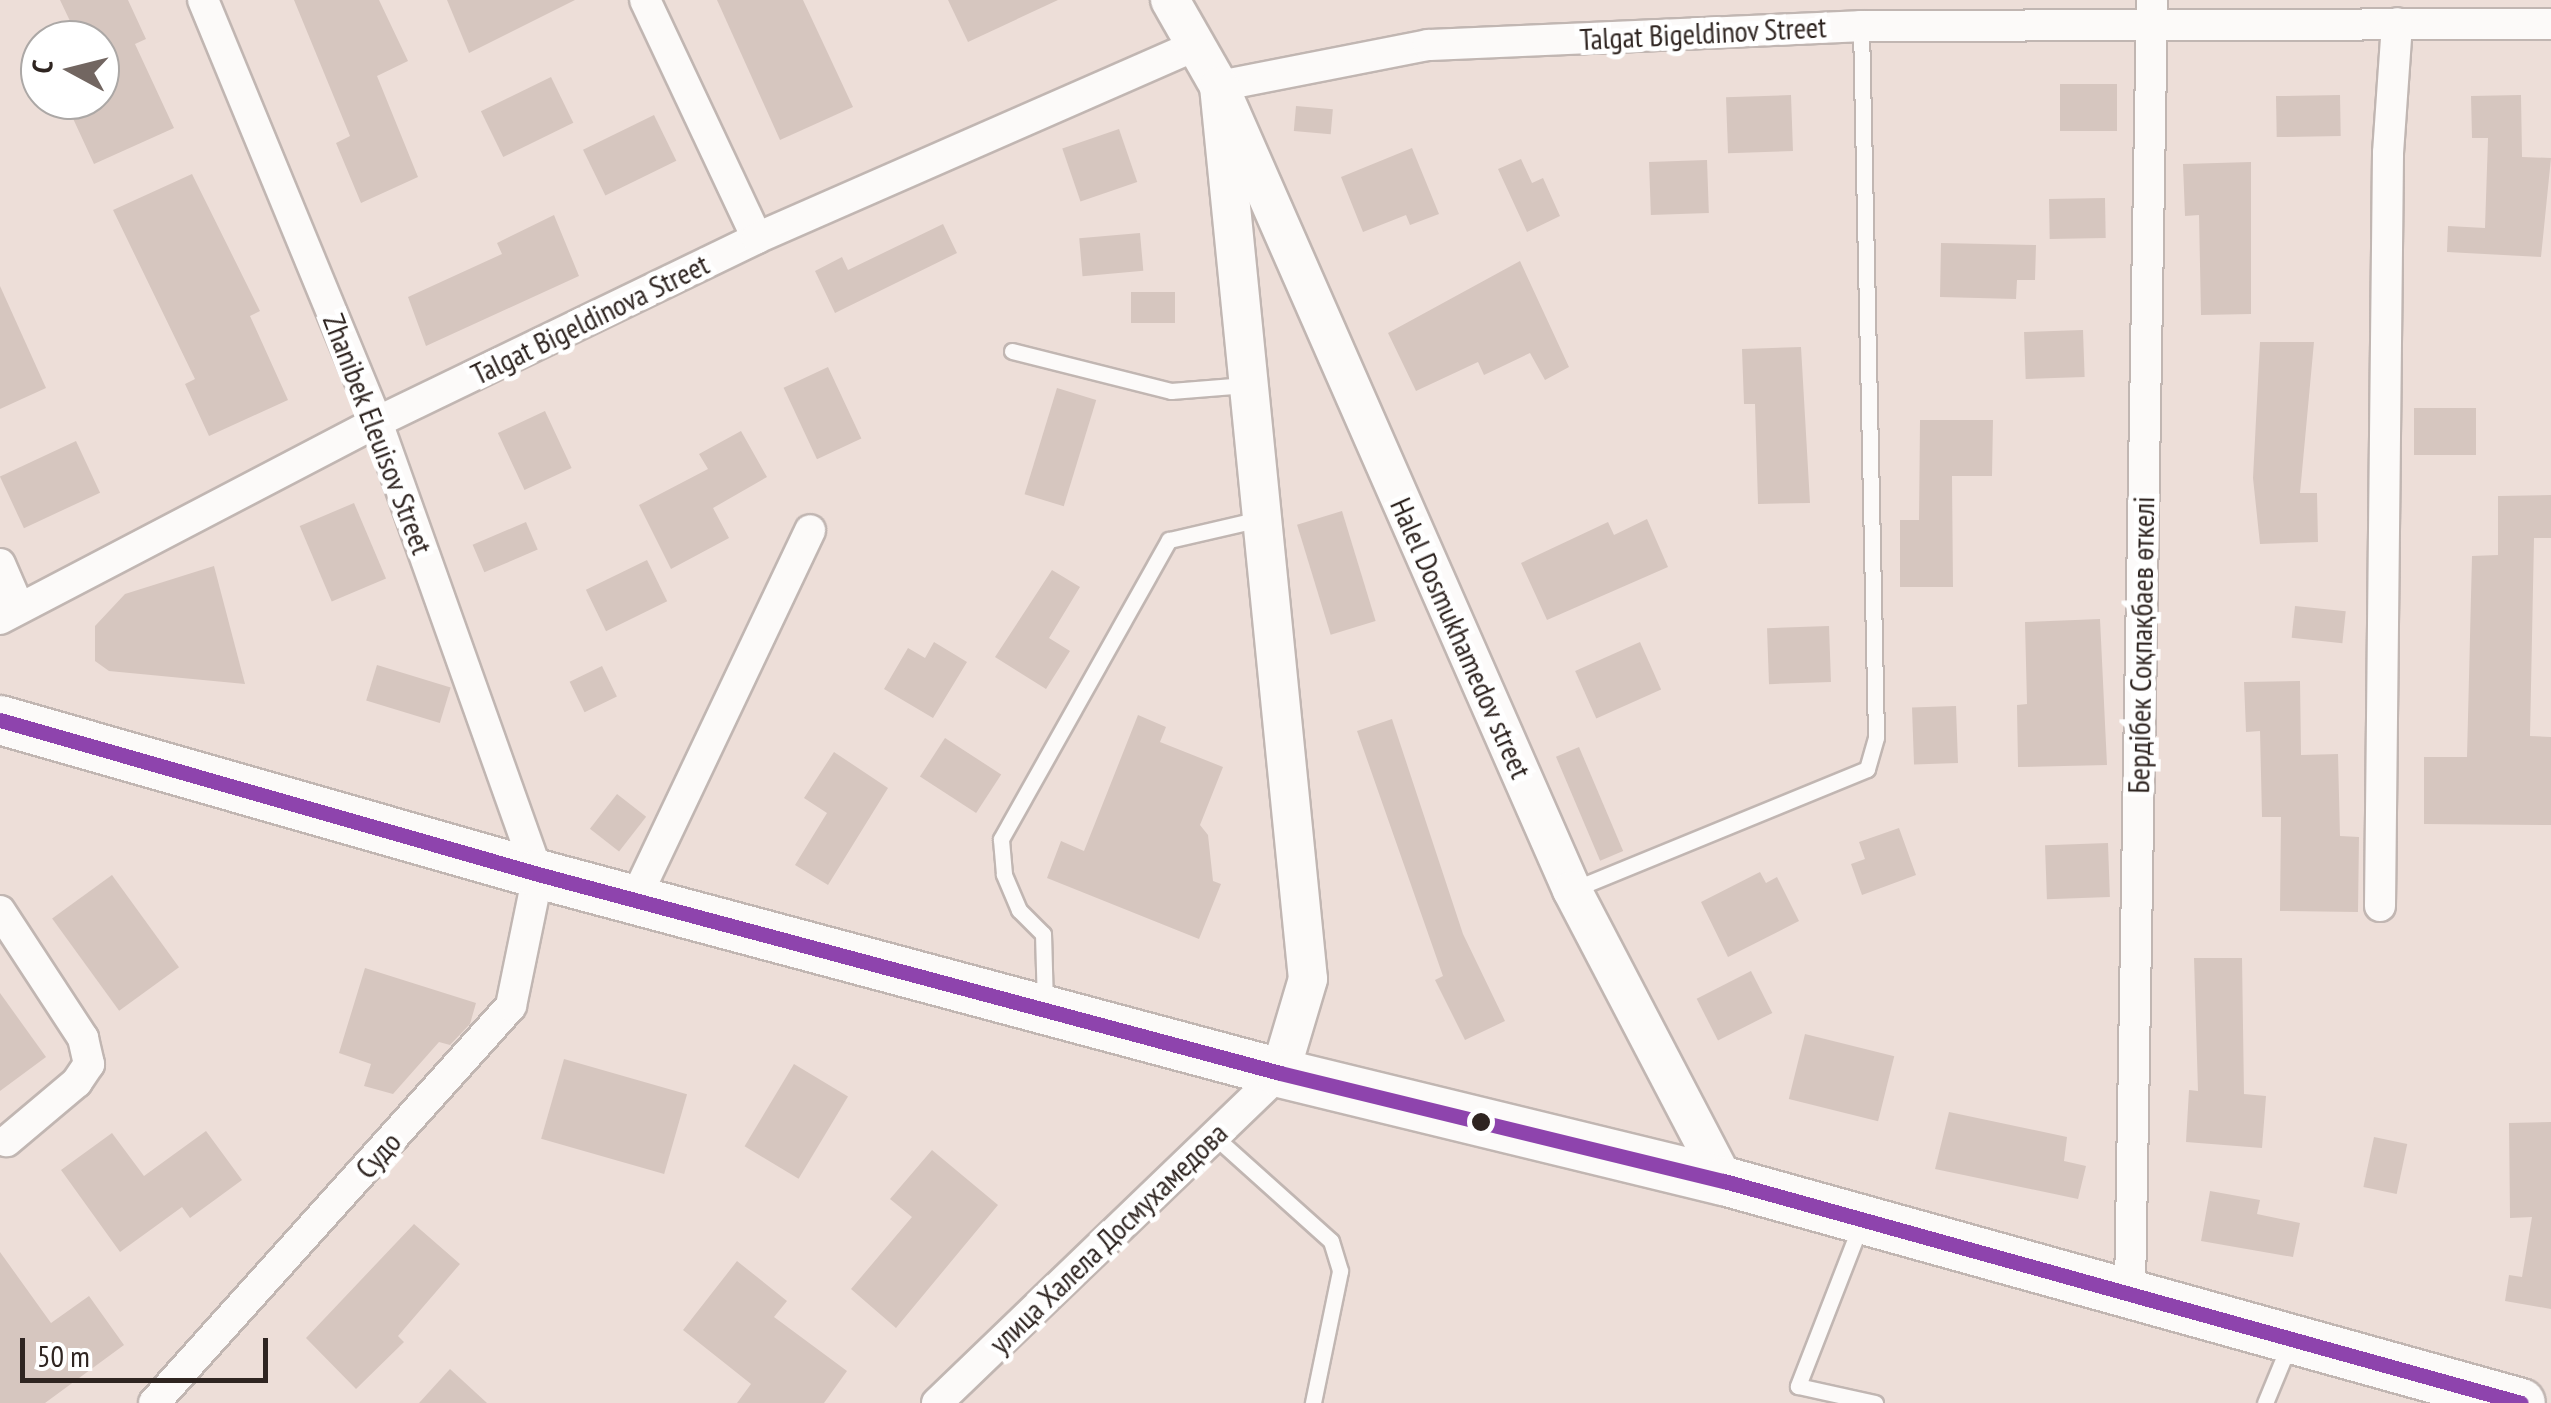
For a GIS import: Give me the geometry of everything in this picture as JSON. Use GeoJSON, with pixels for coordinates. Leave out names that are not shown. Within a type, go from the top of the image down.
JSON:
{"type":"FeatureCollection","features":[{"type":"Feature","properties":{"kind":"main road"},"geometry":{"type":"LineString","coordinates":[[0,720],[538,874],[636,897],[1280,1074],[1724,1180],[2130,1290],[2521,1403]]}},
{"type":"Feature","properties":{"kind":"street","name":"Zhanibek Eleuisov Street"},"geometry":{"type":"LineString","coordinates":[[203,0],[377,422],[538,874]]}},
{"type":"Feature","properties":{"kind":"street"},"geometry":{"type":"LineString","coordinates":[[645,0],[757,238]]}},
{"type":"Feature","properties":{"kind":"street","name":"Halel Dosmukhamedov street"},"geometry":{"type":"LineString","coordinates":[[1170,0],[1218,86],[1572,890],[1724,1180]]}},
{"type":"Feature","properties":{"kind":"street","name":"Talgat Bigeldinov Street"},"geometry":{"type":"LineString","coordinates":[[1218,86],[1428,45],[2152,11],[2397,23],[2551,24]]}},
{"type":"Feature","properties":{"kind":"street","name":"Бердібек Соқпақбаев өткелі"},"geometry":{"type":"LineString","coordinates":[[2130,1290],[2152,11]]}},
{"type":"Feature","properties":{"kind":"street"},"geometry":{"type":"LineString","coordinates":[[2380,906],[2388,173],[2397,23]]}},
{"type":"Feature","properties":{"kind":"street","name":"Talgat Bigeldinova Street"},"geometry":{"type":"LineString","coordinates":[[10,614],[377,422],[757,238],[1194,46]]}},
{"type":"Feature","properties":{"kind":"street","name":"Halel Dosmukhamedov street"},"geometry":{"type":"LineString","coordinates":[[1218,86],[1308,979],[1280,1074]]}},
{"type":"Feature","properties":{"kind":"street"},"geometry":{"type":"LineString","coordinates":[[636,897],[810,530]]}},
{"type":"Feature","properties":{"kind":"street"},"geometry":{"type":"LineString","coordinates":[[0,564],[10,614]]}},
{"type":"Feature","properties":{"kind":"street","name":"Судо"},"geometry":{"type":"LineString","coordinates":[[164,1400],[511,1006],[538,874]]}},
{"type":"Feature","properties":{"kind":"street"},"geometry":{"type":"LineString","coordinates":[[0,912],[84,1038],[89,1064],[77,1082],[7,1141]]}},
{"type":"Feature","properties":{"kind":"street","name":"улица Халела Досмухамедова"},"geometry":{"type":"LineString","coordinates":[[937,1403],[1280,1074]]}},
{"type":"Feature","properties":{"kind":"lane"},"geometry":{"type":"LineString","coordinates":[[1572,890],[1867,770],[1876,737],[1862,26]]}},
{"type":"Feature","properties":{"kind":"lane"},"geometry":{"type":"LineString","coordinates":[[1012,351],[1171,391],[1246,385]]}},
{"type":"Feature","properties":{"kind":"lane"},"geometry":{"type":"LineString","coordinates":[[1045,1009],[1043,934],[1018,910],[1004,874],[1001,838],[1169,540],[1260,519]]}},
{"type":"Feature","properties":{"kind":"lane"},"geometry":{"type":"LineString","coordinates":[[1214,1136],[1331,1241],[1340,1271],[1312,1403]]}},
{"type":"Feature","properties":{"kind":"lane"},"geometry":{"type":"LineString","coordinates":[[1863,1220],[1798,1386],[1875,1403]]}},
{"type":"Feature","properties":{"kind":"lane"},"geometry":{"type":"LineString","coordinates":[[2264,1403],[2293,1336]]}},
{"type":"Feature","properties":{"kind":"building"},"geometry":{"type":"Polygon","coordinates":[[[60,0],[128,0],[146,39],[135,44],[174,128],[94,164],[74,120],[120,120],[120,20],[70,20],[60,0]]]}},
{"type":"Feature","properties":{"kind":"building"},"geometry":{"type":"Polygon","coordinates":[[[294,0],[379,0],[408,61],[377,76],[418,177],[361,203],[336,143],[350,136],[294,0]]]}},
{"type":"Feature","properties":{"kind":"building"},"geometry":{"type":"Polygon","coordinates":[[[447,0],[575,0],[469,53],[447,0]]]}},
{"type":"Feature","properties":{"kind":"building"},"geometry":{"type":"Polygon","coordinates":[[[717,0],[803,0],[853,107],[780,140],[717,0]]]}},
{"type":"Feature","properties":{"kind":"building"},"geometry":{"type":"Polygon","coordinates":[[[948,0],[1058,0],[968,42],[948,0]]]}},
{"type":"Feature","properties":{"kind":"building"},"geometry":{"type":"Polygon","coordinates":[[[551,77],[573,123],[503,157],[481,111],[551,77]]]}},
{"type":"Feature","properties":{"kind":"building"},"geometry":{"type":"Polygon","coordinates":[[[2060,84],[2117,84],[2117,131],[2060,131],[2060,84]]]}},
{"type":"Feature","properties":{"kind":"building"},"geometry":{"type":"Polygon","coordinates":[[[1791,95],[1793,151],[1728,153],[1726,97],[1791,95]]]}},
{"type":"Feature","properties":{"kind":"building"},"geometry":{"type":"Polygon","coordinates":[[[2340,95],[2341,136],[2277,137],[2276,96],[2340,95]]]}},
{"type":"Feature","properties":{"kind":"building"},"geometry":{"type":"Polygon","coordinates":[[[2521,95],[2522,157],[2551,158],[2541,257],[2447,252],[2448,226],[2485,228],[2488,138],[2472,138],[2471,96],[2521,95]]]}},
{"type":"Feature","properties":{"kind":"building"},"geometry":{"type":"Polygon","coordinates":[[[1296,106],[1333,109],[1331,134],[1294,131],[1296,106]]]}},
{"type":"Feature","properties":{"kind":"building"},"geometry":{"type":"Polygon","coordinates":[[[654,115],[676,161],[605,195],[583,150],[654,115]]]}},
{"type":"Feature","properties":{"kind":"building"},"geometry":{"type":"Polygon","coordinates":[[[1119,129],[1137,182],[1081,201],[1062,149],[1119,129]]]}},
{"type":"Feature","properties":{"kind":"building"},"geometry":{"type":"Polygon","coordinates":[[[1412,148],[1439,214],[1410,225],[1406,215],[1363,232],[1341,177],[1412,148]]]}},
{"type":"Feature","properties":{"kind":"building"},"geometry":{"type":"Polygon","coordinates":[[[1521,159],[1532,183],[1543,178],[1560,216],[1527,232],[1498,169],[1521,159]]]}},
{"type":"Feature","properties":{"kind":"building"},"geometry":{"type":"Polygon","coordinates":[[[1707,160],[1709,213],[1651,215],[1649,162],[1707,160]]]}},
{"type":"Feature","properties":{"kind":"building"},"geometry":{"type":"Polygon","coordinates":[[[2251,162],[2251,314],[2201,315],[2199,215],[2185,216],[2183,164],[2251,162]]]}},
{"type":"Feature","properties":{"kind":"building"},"geometry":{"type":"Polygon","coordinates":[[[192,174],[260,311],[250,316],[288,400],[209,436],[185,384],[195,379],[113,210],[192,174]]]}},
{"type":"Feature","properties":{"kind":"building"},"geometry":{"type":"Polygon","coordinates":[[[2105,198],[2106,238],[2050,239],[2049,199],[2105,198]]]}},
{"type":"Feature","properties":{"kind":"building"},"geometry":{"type":"Polygon","coordinates":[[[554,215],[579,276],[426,346],[408,297],[502,254],[497,243],[554,215]]]}},
{"type":"Feature","properties":{"kind":"building"},"geometry":{"type":"Polygon","coordinates":[[[943,224],[957,253],[835,313],[815,271],[842,257],[848,270],[943,224]]]}},
{"type":"Feature","properties":{"kind":"building"},"geometry":{"type":"Polygon","coordinates":[[[1140,233],[1143,271],[1083,276],[1079,238],[1140,233]]]}},
{"type":"Feature","properties":{"kind":"building"},"geometry":{"type":"Polygon","coordinates":[[[1941,243],[2036,245],[2035,280],[2017,280],[2016,299],[1940,297],[1941,243]]]}},
{"type":"Feature","properties":{"kind":"building"},"geometry":{"type":"Polygon","coordinates":[[[1520,261],[1569,367],[1545,380],[1530,353],[1484,375],[1478,362],[1416,391],[1388,333],[1520,261]]]}},
{"type":"Feature","properties":{"kind":"building"},"geometry":{"type":"Polygon","coordinates":[[[0,286],[46,388],[0,409],[0,286]]]}},
{"type":"Feature","properties":{"kind":"building"},"geometry":{"type":"Polygon","coordinates":[[[1131,292],[1175,292],[1175,323],[1131,323],[1131,292]]]}},
{"type":"Feature","properties":{"kind":"building"},"geometry":{"type":"Polygon","coordinates":[[[2083,330],[2085,377],[2026,379],[2024,332],[2083,330]]]}},
{"type":"Feature","properties":{"kind":"building"},"geometry":{"type":"Polygon","coordinates":[[[2260,342],[2314,342],[2300,493],[2317,493],[2318,542],[2260,544],[2253,478],[2260,342]]]}},
{"type":"Feature","properties":{"kind":"building"},"geometry":{"type":"Polygon","coordinates":[[[1801,347],[1810,503],[1758,504],[1755,404],[1744,404],[1742,349],[1801,347]]]}},
{"type":"Feature","properties":{"kind":"building"},"geometry":{"type":"Polygon","coordinates":[[[828,367],[861,439],[817,459],[784,388],[828,367]]]}},
{"type":"Feature","properties":{"kind":"building"},"geometry":{"type":"Polygon","coordinates":[[[1057,388],[1096,400],[1064,506],[1025,494],[1057,388]]]}},
{"type":"Feature","properties":{"kind":"building"},"geometry":{"type":"Polygon","coordinates":[[[2414,408],[2476,408],[2476,455],[2414,455],[2414,408]]]}},
{"type":"Feature","properties":{"kind":"building"},"geometry":{"type":"Polygon","coordinates":[[[545,411],[572,468],[524,490],[498,433],[545,411]]]}},
{"type":"Feature","properties":{"kind":"building"},"geometry":{"type":"Polygon","coordinates":[[[1920,420],[1993,420],[1992,476],[1952,476],[1953,587],[1900,587],[1900,520],[1919,520],[1920,420]]]}},
{"type":"Feature","properties":{"kind":"building"},"geometry":{"type":"Polygon","coordinates":[[[741,431],[767,477],[713,508],[729,538],[671,569],[639,505],[708,469],[699,454],[741,431]]]}},
{"type":"Feature","properties":{"kind":"building"},"geometry":{"type":"Polygon","coordinates":[[[76,441],[100,493],[24,528],[0,476],[76,441]]]}},
{"type":"Feature","properties":{"kind":"building"},"geometry":{"type":"Polygon","coordinates":[[[2551,495],[2551,538],[2534,538],[2530,736],[2551,737],[2551,825],[2424,824],[2424,757],[2467,757],[2472,556],[2498,555],[2498,496],[2551,495]]]}},
{"type":"Feature","properties":{"kind":"building"},"geometry":{"type":"Polygon","coordinates":[[[354,503],[386,578],[332,602],[300,526],[354,503]]]}},
{"type":"Feature","properties":{"kind":"building"},"geometry":{"type":"Polygon","coordinates":[[[1342,511],[1376,621],[1331,635],[1297,525],[1342,511]]]}},
{"type":"Feature","properties":{"kind":"building"},"geometry":{"type":"Polygon","coordinates":[[[1647,519],[1668,567],[1547,620],[1521,563],[1608,522],[1614,535],[1647,519]]]}},
{"type":"Feature","properties":{"kind":"building"},"geometry":{"type":"Polygon","coordinates":[[[526,522],[538,550],[484,572],[473,545],[526,522]]]}},
{"type":"Feature","properties":{"kind":"building"},"geometry":{"type":"Polygon","coordinates":[[[647,560],[667,601],[606,631],[586,590],[647,560]]]}},
{"type":"Feature","properties":{"kind":"building"},"geometry":{"type":"Polygon","coordinates":[[[214,566],[245,684],[109,671],[95,661],[95,626],[125,594],[214,566]]]}},
{"type":"Feature","properties":{"kind":"building"},"geometry":{"type":"Polygon","coordinates":[[[1052,570],[1080,587],[1049,638],[1070,651],[1046,689],[995,657],[1052,570]]]}},
{"type":"Feature","properties":{"kind":"building"},"geometry":{"type":"Polygon","coordinates":[[[2295,606],[2346,611],[2342,643],[2292,638],[2295,606]]]}},
{"type":"Feature","properties":{"kind":"building"},"geometry":{"type":"Polygon","coordinates":[[[2100,619],[2107,765],[2018,767],[2017,705],[2027,704],[2025,622],[2100,619]]]}},
{"type":"Feature","properties":{"kind":"building"},"geometry":{"type":"Polygon","coordinates":[[[1829,626],[1831,682],[1769,684],[1767,628],[1829,626]]]}},
{"type":"Feature","properties":{"kind":"building"},"geometry":{"type":"Polygon","coordinates":[[[934,642],[967,662],[933,718],[884,689],[908,648],[925,658],[934,642]]]}},
{"type":"Feature","properties":{"kind":"building"},"geometry":{"type":"Polygon","coordinates":[[[1640,642],[1661,690],[1596,718],[1575,671],[1640,642]]]}},
{"type":"Feature","properties":{"kind":"building"},"geometry":{"type":"Polygon","coordinates":[[[377,665],[451,688],[440,723],[366,700],[377,665]]]}},
{"type":"Feature","properties":{"kind":"building"},"geometry":{"type":"Polygon","coordinates":[[[602,666],[617,697],[585,712],[570,682],[602,666]]]}},
{"type":"Feature","properties":{"kind":"building"},"geometry":{"type":"Polygon","coordinates":[[[2300,681],[2301,755],[2338,754],[2340,836],[2359,837],[2358,912],[2280,911],[2281,817],[2262,817],[2260,731],[2246,732],[2244,682],[2300,681]]]}},
{"type":"Feature","properties":{"kind":"building"},"geometry":{"type":"Polygon","coordinates":[[[1956,706],[1958,763],[1914,765],[1912,708],[1956,706]]]}},
{"type":"Feature","properties":{"kind":"building"},"geometry":{"type":"Polygon","coordinates":[[[1138,715],[1166,727],[1160,742],[1223,767],[1200,825],[1208,835],[1213,881],[1221,884],[1199,939],[1047,878],[1061,841],[1084,851],[1138,715]]]}},
{"type":"Feature","properties":{"kind":"building"},"geometry":{"type":"Polygon","coordinates":[[[1392,719],[1463,934],[1505,1021],[1465,1040],[1435,980],[1443,976],[1357,731],[1392,719]]]}},
{"type":"Feature","properties":{"kind":"building"},"geometry":{"type":"Polygon","coordinates":[[[945,738],[1001,774],[976,813],[920,777],[945,738]]]}},
{"type":"Feature","properties":{"kind":"building"},"geometry":{"type":"Polygon","coordinates":[[[1579,747],[1623,851],[1600,861],[1556,757],[1579,747]]]}},
{"type":"Feature","properties":{"kind":"building"},"geometry":{"type":"Polygon","coordinates":[[[834,752],[888,788],[828,885],[795,865],[827,813],[804,798],[834,752]]]}},
{"type":"Feature","properties":{"kind":"building"},"geometry":{"type":"Polygon","coordinates":[[[617,794],[646,817],[619,851],[590,829],[617,794]]]}},
{"type":"Feature","properties":{"kind":"building"},"geometry":{"type":"Polygon","coordinates":[[[1899,828],[1916,875],[1862,895],[1851,864],[1865,859],[1859,842],[1899,828]]]}},
{"type":"Feature","properties":{"kind":"building"},"geometry":{"type":"Polygon","coordinates":[[[2108,843],[2110,897],[2047,899],[2045,845],[2108,843]]]}},
{"type":"Feature","properties":{"kind":"building"},"geometry":{"type":"Polygon","coordinates":[[[1760,872],[1766,883],[1777,877],[1799,921],[1728,957],[1701,902],[1760,872]]]}},
{"type":"Feature","properties":{"kind":"building"},"geometry":{"type":"Polygon","coordinates":[[[112,875],[179,967],[119,1011],[52,918],[112,875]]]}},
{"type":"Feature","properties":{"kind":"building"},"geometry":{"type":"Polygon","coordinates":[[[2194,958],[2242,958],[2244,1094],[2266,1096],[2262,1148],[2186,1142],[2189,1090],[2198,1091],[2194,958]]]}},
{"type":"Feature","properties":{"kind":"building"},"geometry":{"type":"Polygon","coordinates":[[[365,968],[476,1003],[470,1024],[450,1045],[439,1042],[393,1094],[364,1086],[371,1064],[339,1053],[365,968]]]}},
{"type":"Feature","properties":{"kind":"building"},"geometry":{"type":"Polygon","coordinates":[[[1751,971],[1772,1013],[1718,1041],[1697,999],[1751,971]]]}},
{"type":"Feature","properties":{"kind":"building"},"geometry":{"type":"Polygon","coordinates":[[[0,993],[46,1057],[0,1091],[0,993]]]}},
{"type":"Feature","properties":{"kind":"building"},"geometry":{"type":"Polygon","coordinates":[[[1805,1034],[1894,1056],[1878,1121],[1789,1099],[1805,1034]]]}},
{"type":"Feature","properties":{"kind":"building"},"geometry":{"type":"Polygon","coordinates":[[[564,1059],[687,1094],[664,1174],[541,1139],[564,1059]]]}},
{"type":"Feature","properties":{"kind":"building"},"geometry":{"type":"Polygon","coordinates":[[[794,1064],[848,1096],[799,1179],[745,1146],[794,1064]]]}},
{"type":"Feature","properties":{"kind":"building"},"geometry":{"type":"Polygon","coordinates":[[[1949,1112],[2067,1137],[2064,1161],[2086,1166],[2078,1199],[1935,1169],[1949,1112]]]}},
{"type":"Feature","properties":{"kind":"building"},"geometry":{"type":"Polygon","coordinates":[[[2551,1122],[2551,1309],[2505,1301],[2509,1275],[2522,1277],[2532,1217],[2510,1218],[2509,1123],[2551,1122]]]}},
{"type":"Feature","properties":{"kind":"building"},"geometry":{"type":"Polygon","coordinates":[[[206,1131],[242,1180],[190,1218],[182,1207],[120,1252],[61,1170],[112,1133],[144,1176],[206,1131]]]}},
{"type":"Feature","properties":{"kind":"building"},"geometry":{"type":"Polygon","coordinates":[[[2374,1137],[2407,1144],[2397,1194],[2363,1187],[2374,1137]]]}},
{"type":"Feature","properties":{"kind":"building"},"geometry":{"type":"Polygon","coordinates":[[[932,1150],[998,1205],[896,1328],[851,1289],[912,1217],[890,1199],[932,1150]]]}},
{"type":"Feature","properties":{"kind":"building"},"geometry":{"type":"Polygon","coordinates":[[[2210,1191],[2260,1200],[2257,1214],[2300,1223],[2293,1257],[2201,1241],[2210,1191]]]}},
{"type":"Feature","properties":{"kind":"building"},"geometry":{"type":"Polygon","coordinates":[[[414,1224],[460,1264],[398,1336],[404,1342],[356,1389],[306,1338],[414,1224]]]}},
{"type":"Feature","properties":{"kind":"building"},"geometry":{"type":"Polygon","coordinates":[[[0,1252],[51,1323],[89,1296],[124,1345],[45,1403],[0,1403],[0,1252]]]}},
{"type":"Feature","properties":{"kind":"building"},"geometry":{"type":"Polygon","coordinates":[[[737,1261],[787,1301],[774,1317],[847,1371],[824,1403],[737,1403],[751,1384],[683,1330],[737,1261]]]}},
{"type":"Feature","properties":{"kind":"building"},"geometry":{"type":"Polygon","coordinates":[[[450,1369],[487,1403],[419,1403],[450,1369]]]}},
{"type":"Feature","properties":{"kind":"transit line"},"geometry":{"type":"LineString","coordinates":[[0,720],[538,874],[1280,1073],[1724,1181],[2521,1403]]}}]}
